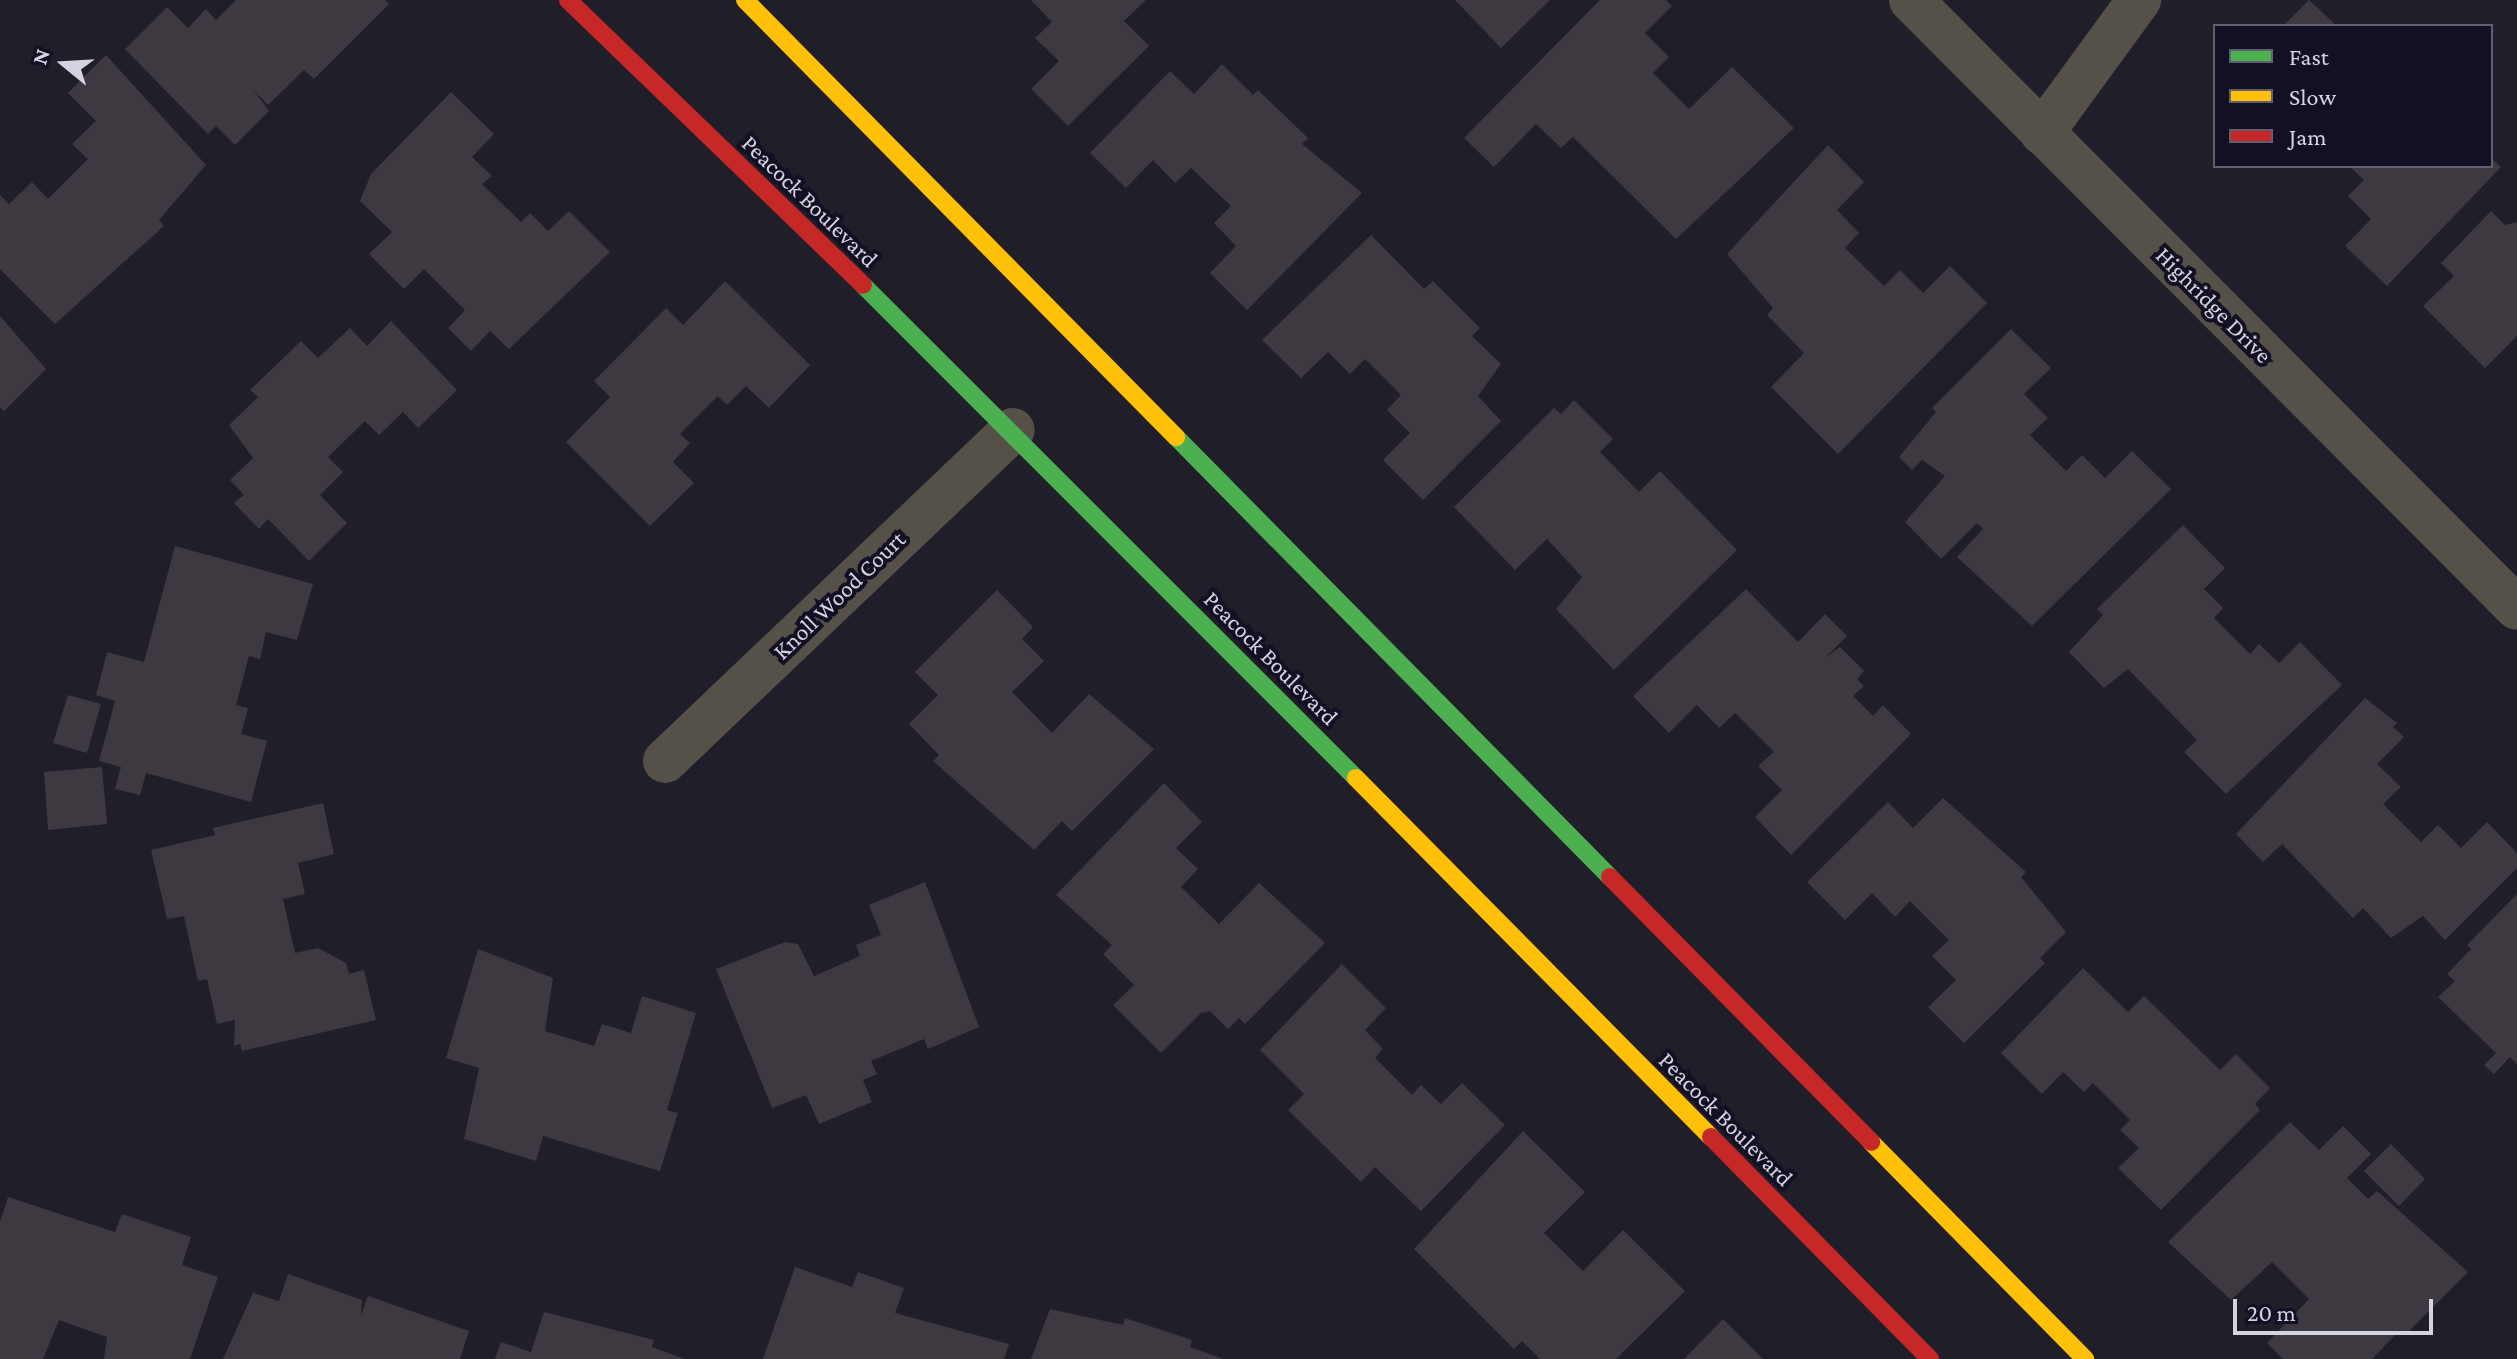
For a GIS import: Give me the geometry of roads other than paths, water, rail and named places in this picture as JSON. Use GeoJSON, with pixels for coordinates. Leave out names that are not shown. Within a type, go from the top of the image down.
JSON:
{"type":"FeatureCollection","features":[{"type":"Feature","properties":{"kind":"street","name":"Peacock Boulevard"},"geometry":{"type":"LineString","coordinates":[[568,0],[1013,430],[1930,1359]]}},
{"type":"Feature","properties":{"kind":"street"},"geometry":{"type":"LineString","coordinates":[[745,0],[2085,1359]]}},
{"type":"Feature","properties":{"kind":"street","name":"Highridge Drive"},"geometry":{"type":"LineString","coordinates":[[1911,0],[2517,608]]}},
{"type":"Feature","properties":{"kind":"street"},"geometry":{"type":"LineString","coordinates":[[2042,133],[2139,0]]}},
{"type":"Feature","properties":{"kind":"street","name":"Knoll Wood Court"},"geometry":{"type":"LineString","coordinates":[[665,761],[1013,430]]}}]}
